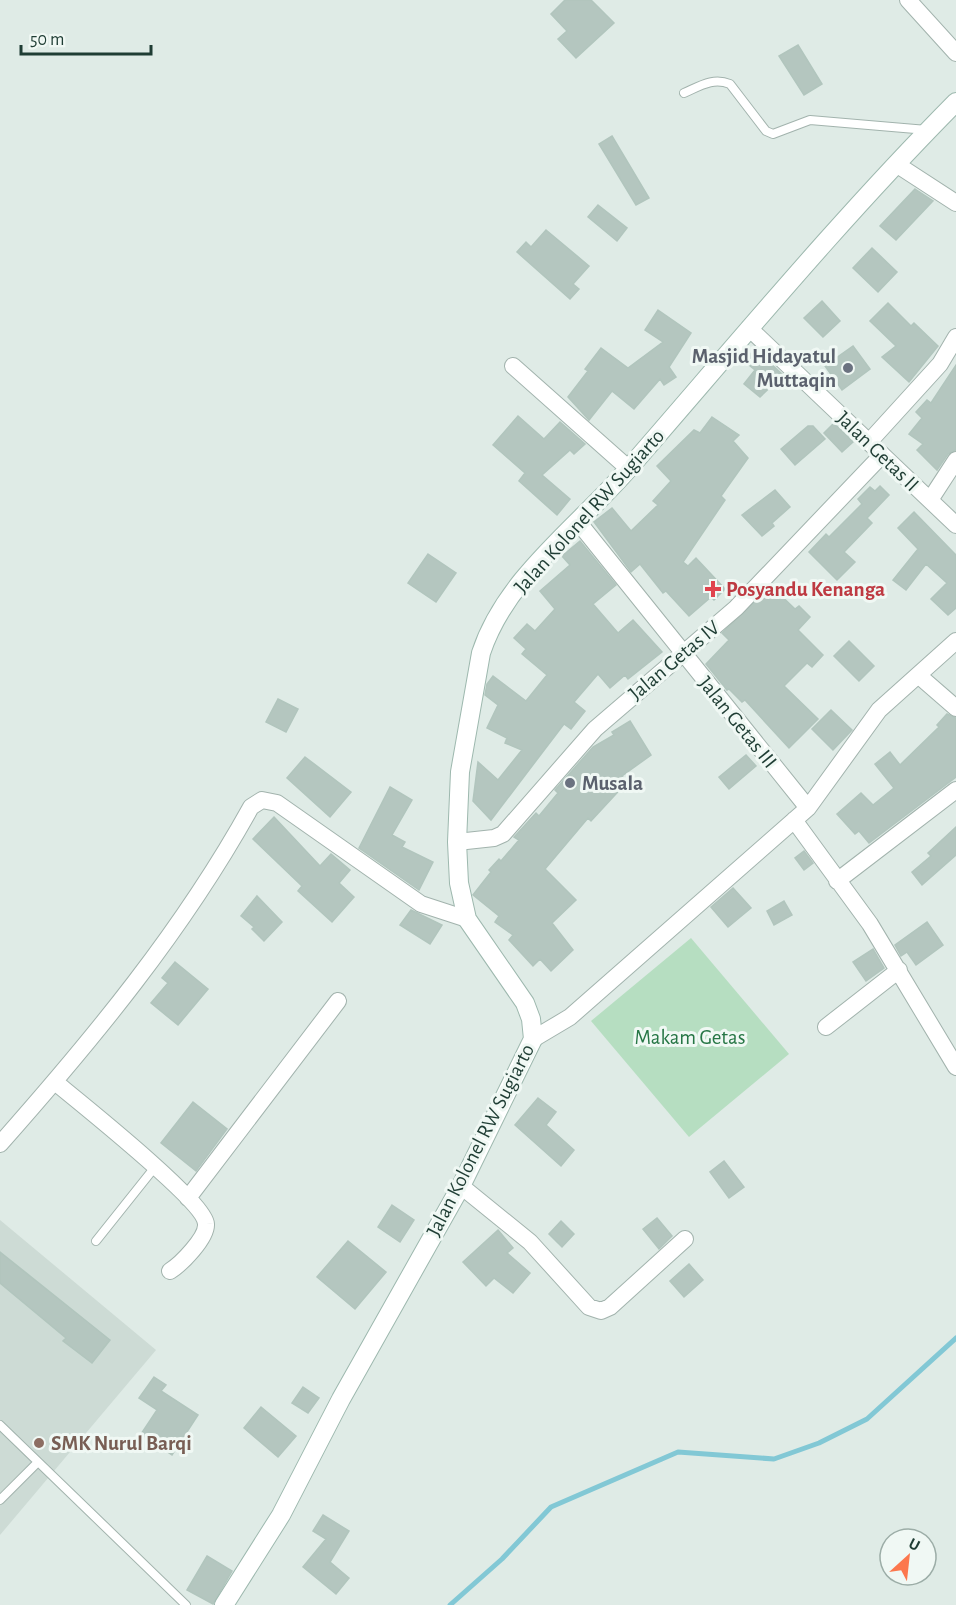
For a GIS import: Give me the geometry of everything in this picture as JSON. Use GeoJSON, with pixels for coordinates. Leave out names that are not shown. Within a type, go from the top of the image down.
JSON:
{"type":"FeatureCollection","features":[{"type":"Feature","properties":{"kind":"main road","name":"Jalan Kolonel RW Sugiarto"},"geometry":{"type":"LineString","coordinates":[[224,1605],[281,1515],[341,1399],[461,1185],[533,1039],[531,1019],[525,1003],[467,919],[459,883],[457,842],[460,772],[486,636],[524,579],[629,469],[749,328],[896,164],[956,102]]}},
{"type":"Feature","properties":{"kind":"street"},"geometry":{"type":"LineString","coordinates":[[908,0],[956,53]]}},
{"type":"Feature","properties":{"kind":"street"},"geometry":{"type":"LineString","coordinates":[[896,164],[956,203]]}},
{"type":"Feature","properties":{"kind":"street","name":"Jalan Getas II"},"geometry":{"type":"LineString","coordinates":[[749,328],[956,525]]}},
{"type":"Feature","properties":{"kind":"street"},"geometry":{"type":"LineString","coordinates":[[869,442],[940,363],[956,338]]}},
{"type":"Feature","properties":{"kind":"street"},"geometry":{"type":"LineString","coordinates":[[513,366],[629,469]]}},
{"type":"Feature","properties":{"kind":"street","name":"Jalan Getas IV"},"geometry":{"type":"LineString","coordinates":[[457,842],[494,838],[503,834],[594,729],[736,608],[882,456]]}},
{"type":"Feature","properties":{"kind":"street"},"geometry":{"type":"LineString","coordinates":[[930,500],[956,460]]}},
{"type":"Feature","properties":{"kind":"street","name":"Jalan Getas III"},"geometry":{"type":"LineString","coordinates":[[579,523],[808,808]]}},
{"type":"Feature","properties":{"kind":"street"},"geometry":{"type":"LineString","coordinates":[[533,1039],[570,1017],[808,808],[879,710],[956,641]]}},
{"type":"Feature","properties":{"kind":"street"},"geometry":{"type":"LineString","coordinates":[[918,675],[956,708]]}},
{"type":"Feature","properties":{"kind":"street"},"geometry":{"type":"LineString","coordinates":[[837,881],[956,790]]}},
{"type":"Feature","properties":{"kind":"street"},"geometry":{"type":"LineString","coordinates":[[0,1144],[55,1082],[116,1007],[208,879],[251,807],[262,800],[277,803],[421,904],[439,912],[467,919]]}},
{"type":"Feature","properties":{"kind":"street"},"geometry":{"type":"LineString","coordinates":[[794,820],[870,924],[956,1068]]}},
{"type":"Feature","properties":{"kind":"street"},"geometry":{"type":"LineString","coordinates":[[826,1027],[899,970]]}},
{"type":"Feature","properties":{"kind":"street"},"geometry":{"type":"LineString","coordinates":[[188,1198],[338,1001]]}},
{"type":"Feature","properties":{"kind":"street"},"geometry":{"type":"LineString","coordinates":[[55,1082],[155,1167],[188,1198],[204,1218],[205,1229],[185,1260],[170,1270]]}},
{"type":"Feature","properties":{"kind":"street"},"geometry":{"type":"LineString","coordinates":[[461,1185],[530,1242],[589,1307],[601,1311],[610,1307],[685,1239]]}},
{"type":"Feature","properties":{"kind":"lane"},"geometry":{"type":"LineString","coordinates":[[684,93],[709,82],[722,81],[736,92],[766,131],[774,134],[810,120],[928,130]]}},
{"type":"Feature","properties":{"kind":"lane"},"geometry":{"type":"LineString","coordinates":[[96,1241],[155,1167]]}},
{"type":"Feature","properties":{"kind":"lane"},"geometry":{"type":"LineString","coordinates":[[0,1425],[186,1605]]}},
{"type":"Feature","properties":{"kind":"lane"},"geometry":{"type":"LineString","coordinates":[[0,1500],[38,1462]]}},
{"type":"Feature","properties":{"kind":"shaded area","name":"SMK Nurul Barqi"},"geometry":{"type":"Polygon","coordinates":[[[0,1220],[156,1350],[0,1535],[0,1220]]]}},
{"type":"Feature","properties":{"kind":"green space","name":"Makam Getas"},"geometry":{"type":"Polygon","coordinates":[[[691,938],[789,1054],[689,1137],[591,1021],[691,938]]]}},
{"type":"Feature","properties":{"kind":"building"},"geometry":{"type":"Polygon","coordinates":[[[565,0],[591,0],[614,23],[576,58],[558,39],[567,31],[551,14],[565,0]]]}},
{"type":"Feature","properties":{"kind":"building"},"geometry":{"type":"Polygon","coordinates":[[[798,45],[822,84],[804,95],[779,56],[798,45]]]}},
{"type":"Feature","properties":{"kind":"building"},"geometry":{"type":"Polygon","coordinates":[[[612,136],[649,198],[636,205],[599,144],[612,136]]]}},
{"type":"Feature","properties":{"kind":"building"},"geometry":{"type":"Polygon","coordinates":[[[915,189],[933,201],[896,240],[880,226],[915,189]]]}},
{"type":"Feature","properties":{"kind":"building"},"geometry":{"type":"Polygon","coordinates":[[[598,205],[627,228],[617,241],[588,217],[598,205]]]}},
{"type":"Feature","properties":{"kind":"building"},"geometry":{"type":"Polygon","coordinates":[[[546,230],[589,266],[573,284],[579,289],[570,299],[517,252],[526,242],[531,247],[546,230]]]}},
{"type":"Feature","properties":{"kind":"building"},"geometry":{"type":"Polygon","coordinates":[[[872,248],[897,272],[878,292],[853,268],[872,248]]]}},
{"type":"Feature","properties":{"kind":"building"},"geometry":{"type":"Polygon","coordinates":[[[822,301],[840,321],[823,337],[804,318],[822,301]]]}},
{"type":"Feature","properties":{"kind":"building"},"geometry":{"type":"Polygon","coordinates":[[[888,303],[911,326],[914,323],[938,346],[909,382],[882,357],[896,346],[870,321],[888,303]]]}},
{"type":"Feature","properties":{"kind":"building"},"geometry":{"type":"Polygon","coordinates":[[[658,310],[691,333],[669,367],[676,377],[664,385],[660,379],[634,409],[612,391],[589,420],[568,397],[588,371],[585,369],[601,348],[628,368],[663,342],[645,330],[658,310]]]}},
{"type":"Feature","properties":{"kind":"building","name":"Masjid Hidayatul Muttaqin"},"geometry":{"type":"Polygon","coordinates":[[[853,346],[870,369],[842,390],[825,366],[853,346]]]}},
{"type":"Feature","properties":{"kind":"building"},"geometry":{"type":"Polygon","coordinates":[[[755,349],[783,375],[760,397],[744,384],[755,370],[744,361],[755,349]]]}},
{"type":"Feature","properties":{"kind":"building"},"geometry":{"type":"Polygon","coordinates":[[[956,365],[956,450],[948,454],[937,470],[917,450],[923,444],[909,434],[922,418],[916,412],[927,400],[931,403],[956,365]]]}},
{"type":"Feature","properties":{"kind":"building"},"geometry":{"type":"Polygon","coordinates":[[[518,416],[544,439],[560,422],[585,444],[574,454],[570,450],[542,475],[570,499],[557,515],[519,481],[525,473],[493,445],[518,416]]]}},
{"type":"Feature","properties":{"kind":"building"},"geometry":{"type":"Polygon","coordinates":[[[712,417],[739,435],[733,441],[748,458],[721,496],[725,500],[683,562],[688,566],[696,558],[725,589],[714,600],[711,597],[689,616],[666,591],[663,593],[640,564],[631,572],[594,522],[612,508],[631,531],[658,505],[653,501],[671,481],[657,466],[694,430],[700,433],[712,417]]]}},
{"type":"Feature","properties":{"kind":"building"},"geometry":{"type":"Polygon","coordinates":[[[834,423],[853,442],[842,452],[824,433],[834,423]]]}},
{"type":"Feature","properties":{"kind":"building"},"geometry":{"type":"Polygon","coordinates":[[[808,426],[813,426],[825,439],[795,465],[781,449],[808,426]]]}},
{"type":"Feature","properties":{"kind":"building"},"geometry":{"type":"Polygon","coordinates":[[[880,486],[889,495],[867,518],[872,523],[844,552],[855,562],[837,580],[809,552],[826,534],[829,537],[862,504],[858,499],[870,487],[875,491],[880,486]]]}},
{"type":"Feature","properties":{"kind":"building"},"geometry":{"type":"Polygon","coordinates":[[[775,490],[790,507],[772,523],[774,526],[762,536],[742,515],[775,490]]]}},
{"type":"Feature","properties":{"kind":"building"},"geometry":{"type":"Polygon","coordinates":[[[914,512],[956,555],[956,608],[948,615],[931,599],[947,583],[926,564],[906,590],[893,580],[918,549],[898,528],[914,512]]]}},
{"type":"Feature","properties":{"kind":"building"},"geometry":{"type":"Polygon","coordinates":[[[580,541],[616,585],[593,604],[618,633],[633,620],[662,652],[628,679],[625,675],[610,688],[598,674],[574,702],[585,711],[571,729],[564,724],[491,820],[473,801],[478,762],[498,780],[522,750],[505,743],[507,738],[487,728],[498,705],[485,695],[487,684],[493,676],[526,701],[547,675],[522,654],[526,649],[514,638],[527,624],[535,631],[555,609],[540,591],[570,565],[562,556],[580,541]]]}},
{"type":"Feature","properties":{"kind":"building"},"geometry":{"type":"Polygon","coordinates":[[[428,554],[456,573],[436,602],[408,583],[428,554]]]}},
{"type":"Feature","properties":{"kind":"building"},"geometry":{"type":"Polygon","coordinates":[[[771,586],[795,609],[799,606],[810,617],[798,630],[823,655],[812,667],[807,663],[784,686],[818,719],[789,748],[745,700],[742,702],[729,689],[727,690],[706,664],[729,640],[722,633],[771,586]]]}},
{"type":"Feature","properties":{"kind":"building"},"geometry":{"type":"Polygon","coordinates":[[[849,641],[874,666],[859,681],[834,656],[849,641]]]}},
{"type":"Feature","properties":{"kind":"building"},"geometry":{"type":"Polygon","coordinates":[[[278,699],[298,709],[286,732],[266,722],[278,699]]]}},
{"type":"Feature","properties":{"kind":"building"},"geometry":{"type":"Polygon","coordinates":[[[831,710],[852,730],[833,750],[812,729],[831,710]]]}},
{"type":"Feature","properties":{"kind":"building"},"geometry":{"type":"Polygon","coordinates":[[[947,714],[956,718],[956,777],[869,843],[859,831],[855,834],[837,814],[861,793],[873,805],[894,788],[875,764],[890,752],[900,765],[939,727],[937,725],[947,714]]]}},
{"type":"Feature","properties":{"kind":"building"},"geometry":{"type":"Polygon","coordinates":[[[630,721],[651,755],[622,776],[627,782],[591,821],[588,818],[545,869],[576,900],[552,923],[573,950],[551,971],[540,959],[533,966],[509,940],[513,935],[495,922],[499,916],[473,895],[491,872],[489,870],[499,859],[501,861],[519,840],[514,837],[536,813],[539,816],[558,793],[555,790],[593,747],[614,735],[612,732],[630,721]]]}},
{"type":"Feature","properties":{"kind":"building"},"geometry":{"type":"Polygon","coordinates":[[[746,755],[756,766],[729,789],[719,777],[746,755]]]}},
{"type":"Feature","properties":{"kind":"building"},"geometry":{"type":"Polygon","coordinates":[[[305,757],[351,792],[330,817],[287,778],[305,757]]]}},
{"type":"Feature","properties":{"kind":"building"},"geometry":{"type":"Polygon","coordinates":[[[390,787],[412,800],[392,835],[405,842],[402,847],[433,862],[419,890],[359,848],[390,787]]]}},
{"type":"Feature","properties":{"kind":"building"},"geometry":{"type":"Polygon","coordinates":[[[274,817],[320,866],[331,854],[350,870],[339,883],[354,897],[332,922],[298,891],[302,886],[253,839],[274,817]]]}},
{"type":"Feature","properties":{"kind":"building"},"geometry":{"type":"Polygon","coordinates":[[[956,827],[956,855],[922,885],[912,872],[931,856],[928,853],[956,827]]]}},
{"type":"Feature","properties":{"kind":"building"},"geometry":{"type":"Polygon","coordinates":[[[804,851],[813,863],[804,870],[795,858],[804,851]]]}},
{"type":"Feature","properties":{"kind":"building"},"geometry":{"type":"Polygon","coordinates":[[[733,888],[751,908],[728,927],[711,907],[733,888]]]}},
{"type":"Feature","properties":{"kind":"building"},"geometry":{"type":"Polygon","coordinates":[[[257,896],[282,922],[264,941],[252,929],[254,927],[241,916],[257,896]]]}},
{"type":"Feature","properties":{"kind":"building"},"geometry":{"type":"Polygon","coordinates":[[[784,901],[792,915],[774,925],[767,911],[784,901]]]}},
{"type":"Feature","properties":{"kind":"building"},"geometry":{"type":"Polygon","coordinates":[[[411,910],[442,925],[430,944],[400,925],[411,910]]]}},
{"type":"Feature","properties":{"kind":"building"},"geometry":{"type":"Polygon","coordinates":[[[927,922],[943,945],[916,965],[907,952],[901,956],[895,945],[927,922]]]}},
{"type":"Feature","properties":{"kind":"building"},"geometry":{"type":"Polygon","coordinates":[[[873,949],[884,968],[866,981],[853,962],[873,949]]]}},
{"type":"Feature","properties":{"kind":"building"},"geometry":{"type":"Polygon","coordinates":[[[175,962],[208,989],[178,1025],[151,1003],[168,983],[162,978],[175,962]]]}},
{"type":"Feature","properties":{"kind":"building"},"geometry":{"type":"Polygon","coordinates":[[[538,1098],[556,1112],[546,1125],[574,1150],[561,1166],[515,1125],[538,1098]]]}},
{"type":"Feature","properties":{"kind":"building"},"geometry":{"type":"Polygon","coordinates":[[[193,1102],[227,1129],[196,1171],[161,1143],[193,1102]]]}},
{"type":"Feature","properties":{"kind":"building"},"geometry":{"type":"Polygon","coordinates":[[[724,1161],[744,1187],[729,1198],[710,1172],[724,1161]]]}},
{"type":"Feature","properties":{"kind":"building"},"geometry":{"type":"Polygon","coordinates":[[[392,1205],[414,1220],[400,1242],[378,1227],[392,1205]]]}},
{"type":"Feature","properties":{"kind":"building"},"geometry":{"type":"Polygon","coordinates":[[[657,1218],[672,1236],[659,1249],[643,1229],[657,1218]]]}},
{"type":"Feature","properties":{"kind":"building"},"geometry":{"type":"Polygon","coordinates":[[[561,1221],[574,1234],[562,1247],[549,1234],[561,1221]]]}},
{"type":"Feature","properties":{"kind":"building"},"geometry":{"type":"Polygon","coordinates":[[[498,1230],[513,1248],[507,1253],[530,1273],[513,1293],[494,1278],[486,1286],[463,1262],[498,1230]]]}},
{"type":"Feature","properties":{"kind":"building"},"geometry":{"type":"Polygon","coordinates":[[[348,1241],[386,1272],[355,1309],[317,1277],[348,1241]]]}},
{"type":"Feature","properties":{"kind":"building"},"geometry":{"type":"Polygon","coordinates":[[[0,1252],[110,1340],[92,1363],[63,1341],[66,1338],[0,1283],[0,1252]]]}},
{"type":"Feature","properties":{"kind":"building"},"geometry":{"type":"Polygon","coordinates":[[[689,1264],[703,1280],[684,1297],[670,1281],[689,1264]]]}},
{"type":"Feature","properties":{"kind":"building"},"geometry":{"type":"Polygon","coordinates":[[[154,1377],[166,1385],[161,1391],[198,1415],[172,1455],[141,1434],[157,1410],[139,1398],[154,1377]]]}},
{"type":"Feature","properties":{"kind":"building"},"geometry":{"type":"Polygon","coordinates":[[[303,1387],[319,1398],[308,1413],[292,1403],[303,1387]]]}},
{"type":"Feature","properties":{"kind":"building"},"geometry":{"type":"Polygon","coordinates":[[[261,1407],[296,1436],[278,1457],[244,1428],[261,1407]]]}},
{"type":"Feature","properties":{"kind":"building"},"geometry":{"type":"Polygon","coordinates":[[[323,1515],[349,1531],[330,1562],[349,1578],[336,1594],[303,1567],[326,1539],[313,1531],[323,1515]]]}},
{"type":"Feature","properties":{"kind":"building"},"geometry":{"type":"Polygon","coordinates":[[[207,1556],[232,1571],[213,1604],[187,1590],[207,1556]]]}},
{"type":"Feature","properties":{"kind":"waterway"},"geometry":{"type":"LineString","coordinates":[[450,1605],[502,1559],[551,1507],[678,1452],[774,1459],[819,1443],[867,1419],[956,1338]]}},
{"type":"Feature","properties":{"kind":"place","name":"Masjid Hidayatul Muttaqin"},"geometry":{"type":"Point","coordinates":[848,368]}},
{"type":"Feature","properties":{"kind":"place","name":"Posyandu Kenanga"},"geometry":{"type":"Point","coordinates":[713,589]}},
{"type":"Feature","properties":{"kind":"place","name":"Musala"},"geometry":{"type":"Point","coordinates":[570,783]}},
{"type":"Feature","properties":{"kind":"place","name":"SMK Nurul Barqi"},"geometry":{"type":"Point","coordinates":[39,1443]}}]}
